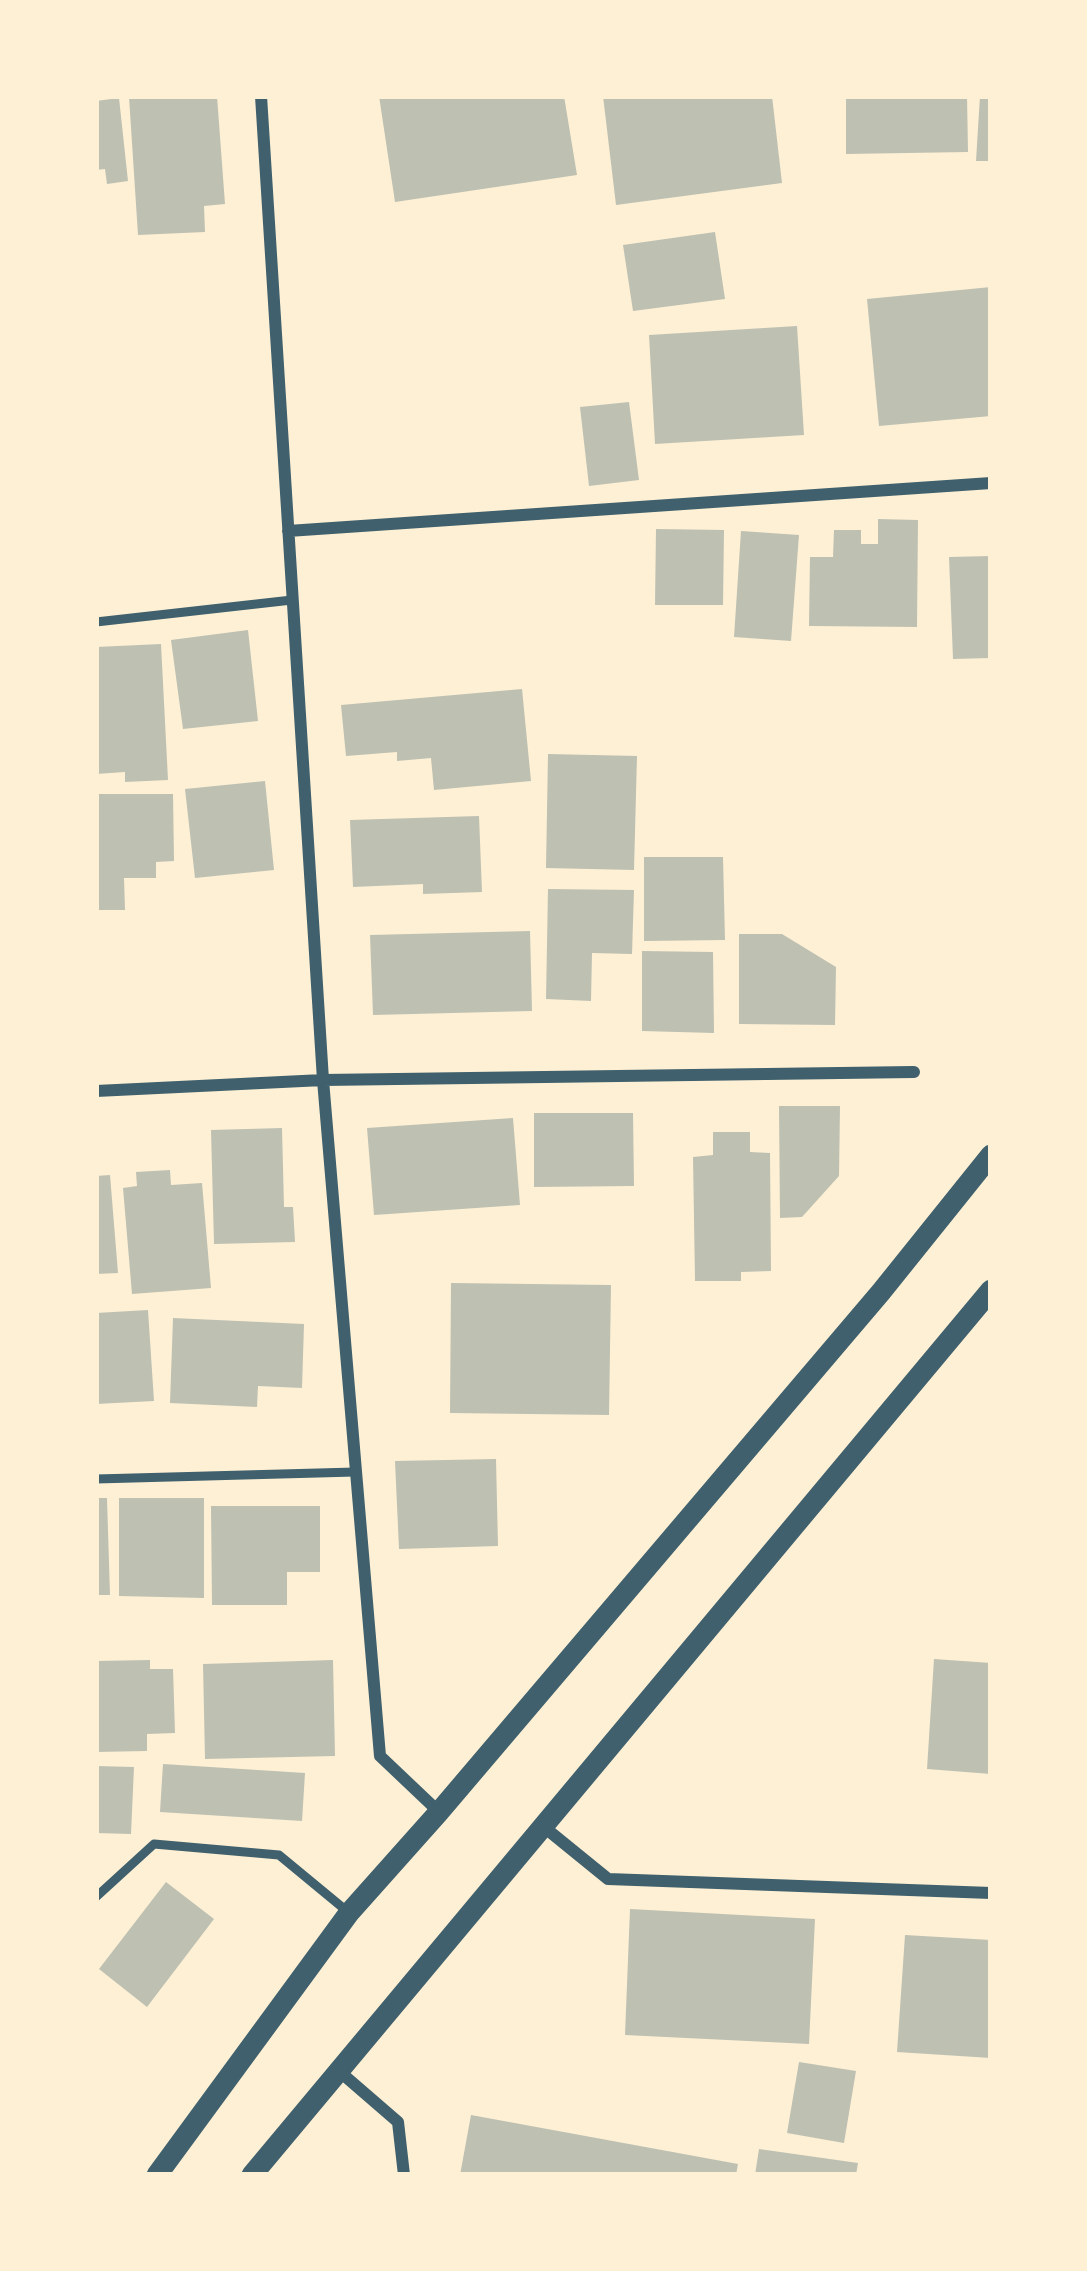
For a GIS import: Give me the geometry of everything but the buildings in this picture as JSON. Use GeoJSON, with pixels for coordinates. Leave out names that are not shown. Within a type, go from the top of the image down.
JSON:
{"type":"FeatureCollection","features":[{"type":"Feature","properties":{"kind":"street"},"geometry":{"type":"LineString","coordinates":[[261,96],[323,1080],[380,1756],[439,1812]]}},
{"type":"Feature","properties":{"kind":"street"},"geometry":{"type":"LineString","coordinates":[[287,532],[991,483]]}},
{"type":"Feature","properties":{"kind":"street"},"geometry":{"type":"LineString","coordinates":[[96,1091],[323,1080],[914,1072]]}},
{"type":"Feature","properties":{"kind":"street"},"geometry":{"type":"LineString","coordinates":[[157,2175],[349,1913],[881,1292],[991,1156]]}},
{"type":"Feature","properties":{"kind":"street"},"geometry":{"type":"LineString","coordinates":[[252,2175],[991,1290]]}},
{"type":"Feature","properties":{"kind":"street"},"geometry":{"type":"LineString","coordinates":[[544,1827],[608,1879],[991,1893]]}},
{"type":"Feature","properties":{"kind":"street"},"geometry":{"type":"LineString","coordinates":[[339,2071],[398,2122],[404,2175]]}},
{"type":"Feature","properties":{"kind":"lane"},"geometry":{"type":"LineString","coordinates":[[96,622],[292,599]]}},
{"type":"Feature","properties":{"kind":"lane"},"geometry":{"type":"LineString","coordinates":[[96,1479],[355,1472]]}},
{"type":"Feature","properties":{"kind":"lane"},"geometry":{"type":"LineString","coordinates":[[96,1897],[154,1844],[279,1855],[349,1913]]}}]}
